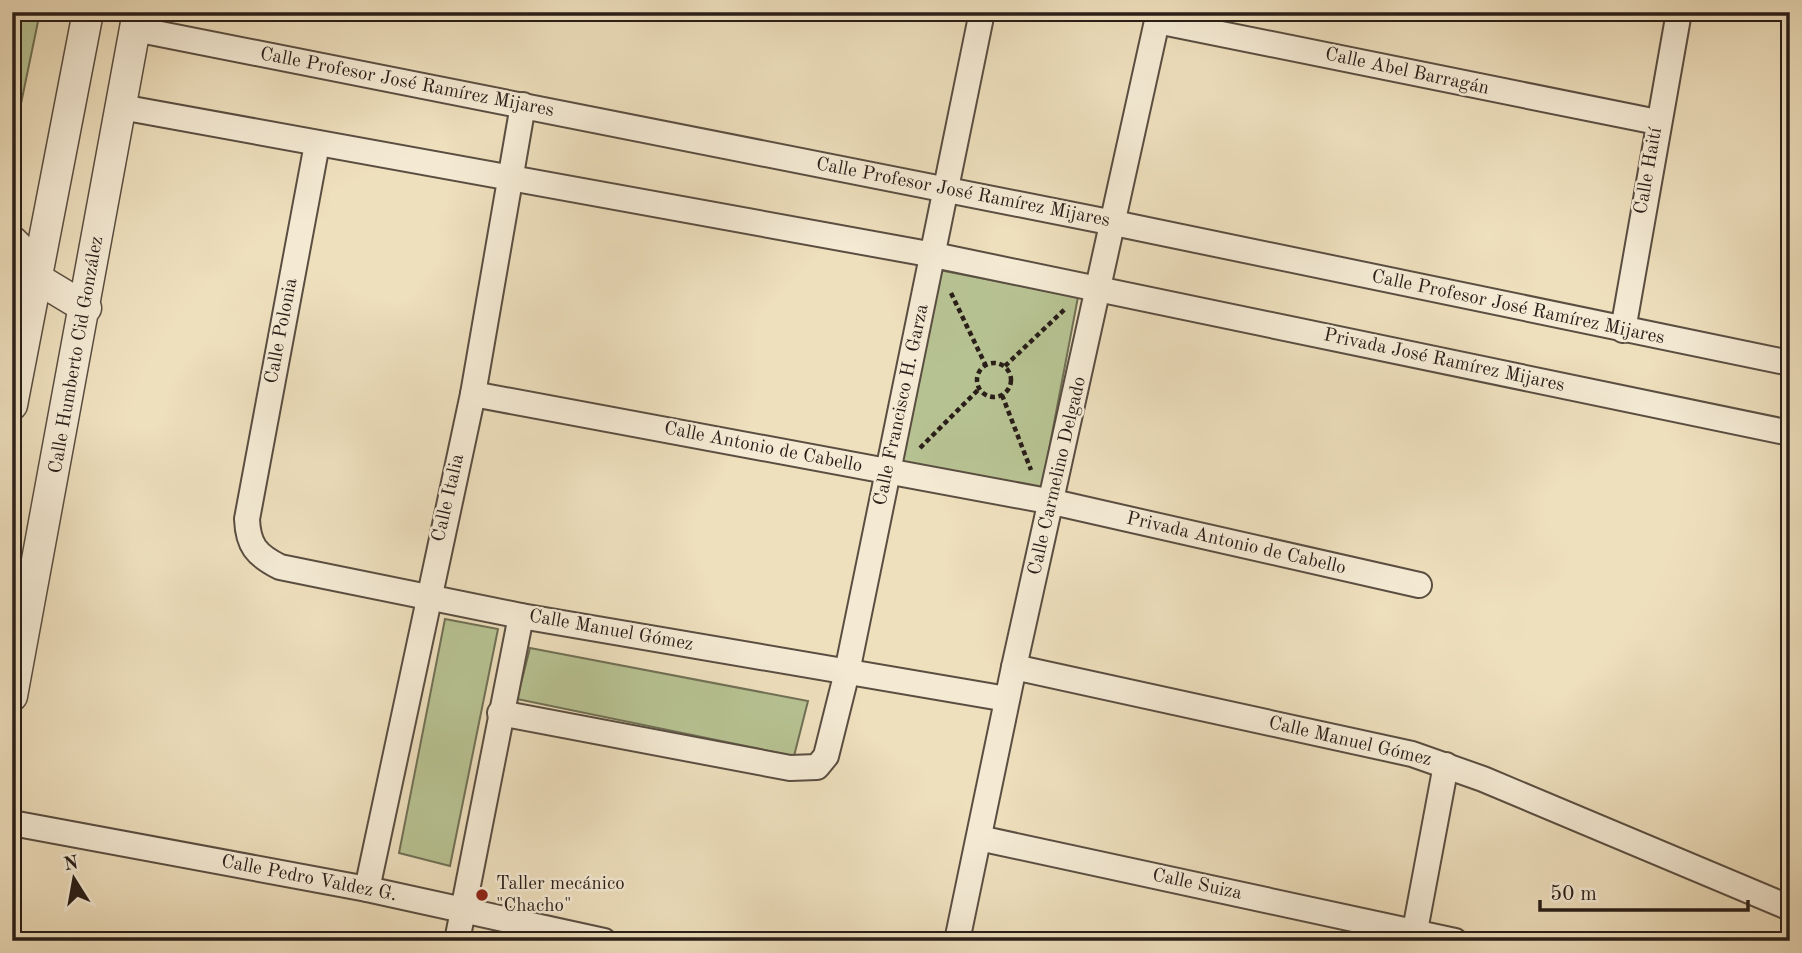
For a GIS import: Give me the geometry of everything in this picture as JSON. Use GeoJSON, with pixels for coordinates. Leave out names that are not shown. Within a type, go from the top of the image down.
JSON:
{"type":"FeatureCollection","features":[{"type":"Feature","properties":{"kind":"street"},"geometry":{"type":"LineString","coordinates":[[25,279],[88,12]]}},
{"type":"Feature","properties":{"kind":"street","name":"Calle Francisco H. Garza"},"geometry":{"type":"LineString","coordinates":[[500,713],[790,768],[817,767],[826,756],[847,671],[948,190],[982,12]]}},
{"type":"Feature","properties":{"kind":"street","name":"Calle Haití"},"geometry":{"type":"LineString","coordinates":[[1623,330],[1657,122],[1679,12]]}},
{"type":"Feature","properties":{"kind":"street","name":"Calle Abel Barragán"},"geometry":{"type":"LineString","coordinates":[[1158,16],[1657,122]]}},
{"type":"Feature","properties":{"kind":"street","name":"Calle Carmelino Delgado"},"geometry":{"type":"LineString","coordinates":[[957,941],[1007,699],[1053,502],[1158,16]]}},
{"type":"Feature","properties":{"kind":"street","name":"Calle Profesor José Ramírez Mijares"},"geometry":{"type":"LineString","coordinates":[[136,20],[523,106],[1114,223],[1790,363]]}},
{"type":"Feature","properties":{"kind":"street","name":"Calle Humberto Cid González"},"geometry":{"type":"LineString","coordinates":[[12,696],[18,638],[86,308],[136,20]]}},
{"type":"Feature","properties":{"kind":"street","name":"Calle Italia"},"geometry":{"type":"LineString","coordinates":[[367,889],[473,394],[523,106]]}},
{"type":"Feature","properties":{"kind":"street"},"geometry":{"type":"LineString","coordinates":[[121,107],[1100,287]]}},
{"type":"Feature","properties":{"kind":"street","name":"Calle Polonia"},"geometry":{"type":"LineString","coordinates":[[247,519],[317,144]]}},
{"type":"Feature","properties":{"kind":"street"},"geometry":{"type":"LineString","coordinates":[[12,242],[26,256],[12,405]]}},
{"type":"Feature","properties":{"kind":"street"},"geometry":{"type":"LineString","coordinates":[[25,279],[86,308]]}},
{"type":"Feature","properties":{"kind":"street","name":"Privada José Ramírez Mijares"},"geometry":{"type":"LineString","coordinates":[[1100,287],[1790,433]]}},
{"type":"Feature","properties":{"kind":"street","name":"Calle Antonio de Cabello"},"geometry":{"type":"LineString","coordinates":[[473,394],[1053,502]]}},
{"type":"Feature","properties":{"kind":"street","name":"Privada Antonio de Cabello"},"geometry":{"type":"LineString","coordinates":[[1053,502],[1419,585]]}},
{"type":"Feature","properties":{"kind":"street","name":"Calle Manuel Gómez"},"geometry":{"type":"LineString","coordinates":[[247,519],[248,540],[260,557],[279,567],[521,616],[1007,699]]}},
{"type":"Feature","properties":{"kind":"street"},"geometry":{"type":"LineString","coordinates":[[457,941],[521,616]]}},
{"type":"Feature","properties":{"kind":"street","name":"Calle Manuel Gómez"},"geometry":{"type":"LineString","coordinates":[[1014,667],[1412,754],[1446,765],[1790,908]]}},
{"type":"Feature","properties":{"kind":"street"},"geometry":{"type":"LineString","coordinates":[[1414,936],[1446,765]]}},
{"type":"Feature","properties":{"kind":"street","name":"Calle Pedro Valdez G."},"geometry":{"type":"LineString","coordinates":[[12,823],[367,889],[604,941]]}},
{"type":"Feature","properties":{"kind":"street","name":"Calle Suiza"},"geometry":{"type":"LineString","coordinates":[[979,838],[1414,936],[1455,941]]}},
{"type":"Feature","properties":{"kind":"path"},"geometry":{"type":"LineString","coordinates":[[950,290],[985,364]]}},
{"type":"Feature","properties":{"kind":"path"},"geometry":{"type":"LineString","coordinates":[[1005,366],[1072,302],[1069,316]]}},
{"type":"Feature","properties":{"kind":"path"},"geometry":{"type":"LineString","coordinates":[[994,362],[1005,366],[1012,381],[1002,395],[991,397],[979,389],[977,375],[985,364],[994,362]]}},
{"type":"Feature","properties":{"kind":"path"},"geometry":{"type":"LineString","coordinates":[[915,453],[979,389]]}},
{"type":"Feature","properties":{"kind":"path"},"geometry":{"type":"LineString","coordinates":[[1002,395],[1033,476]]}},
{"type":"Feature","properties":{"kind":"green space"},"geometry":{"type":"Polygon","coordinates":[[[12,12],[40,12],[12,147],[12,12]]]}},
{"type":"Feature","properties":{"kind":"green space"},"geometry":{"type":"Polygon","coordinates":[[[939,270],[1078,297],[1040,497],[897,468],[939,270]]]}},
{"type":"Feature","properties":{"kind":"green space"},"geometry":{"type":"Polygon","coordinates":[[[445,619],[498,629],[450,866],[399,853],[445,619]]]}},
{"type":"Feature","properties":{"kind":"green space"},"geometry":{"type":"Polygon","coordinates":[[[530,648],[808,701],[794,756],[517,699],[530,648]]]}},
{"type":"Feature","properties":{"kind":"place","name":"Taller mecánico \"Chacho\""},"geometry":{"type":"Point","coordinates":[482,895]}}]}
